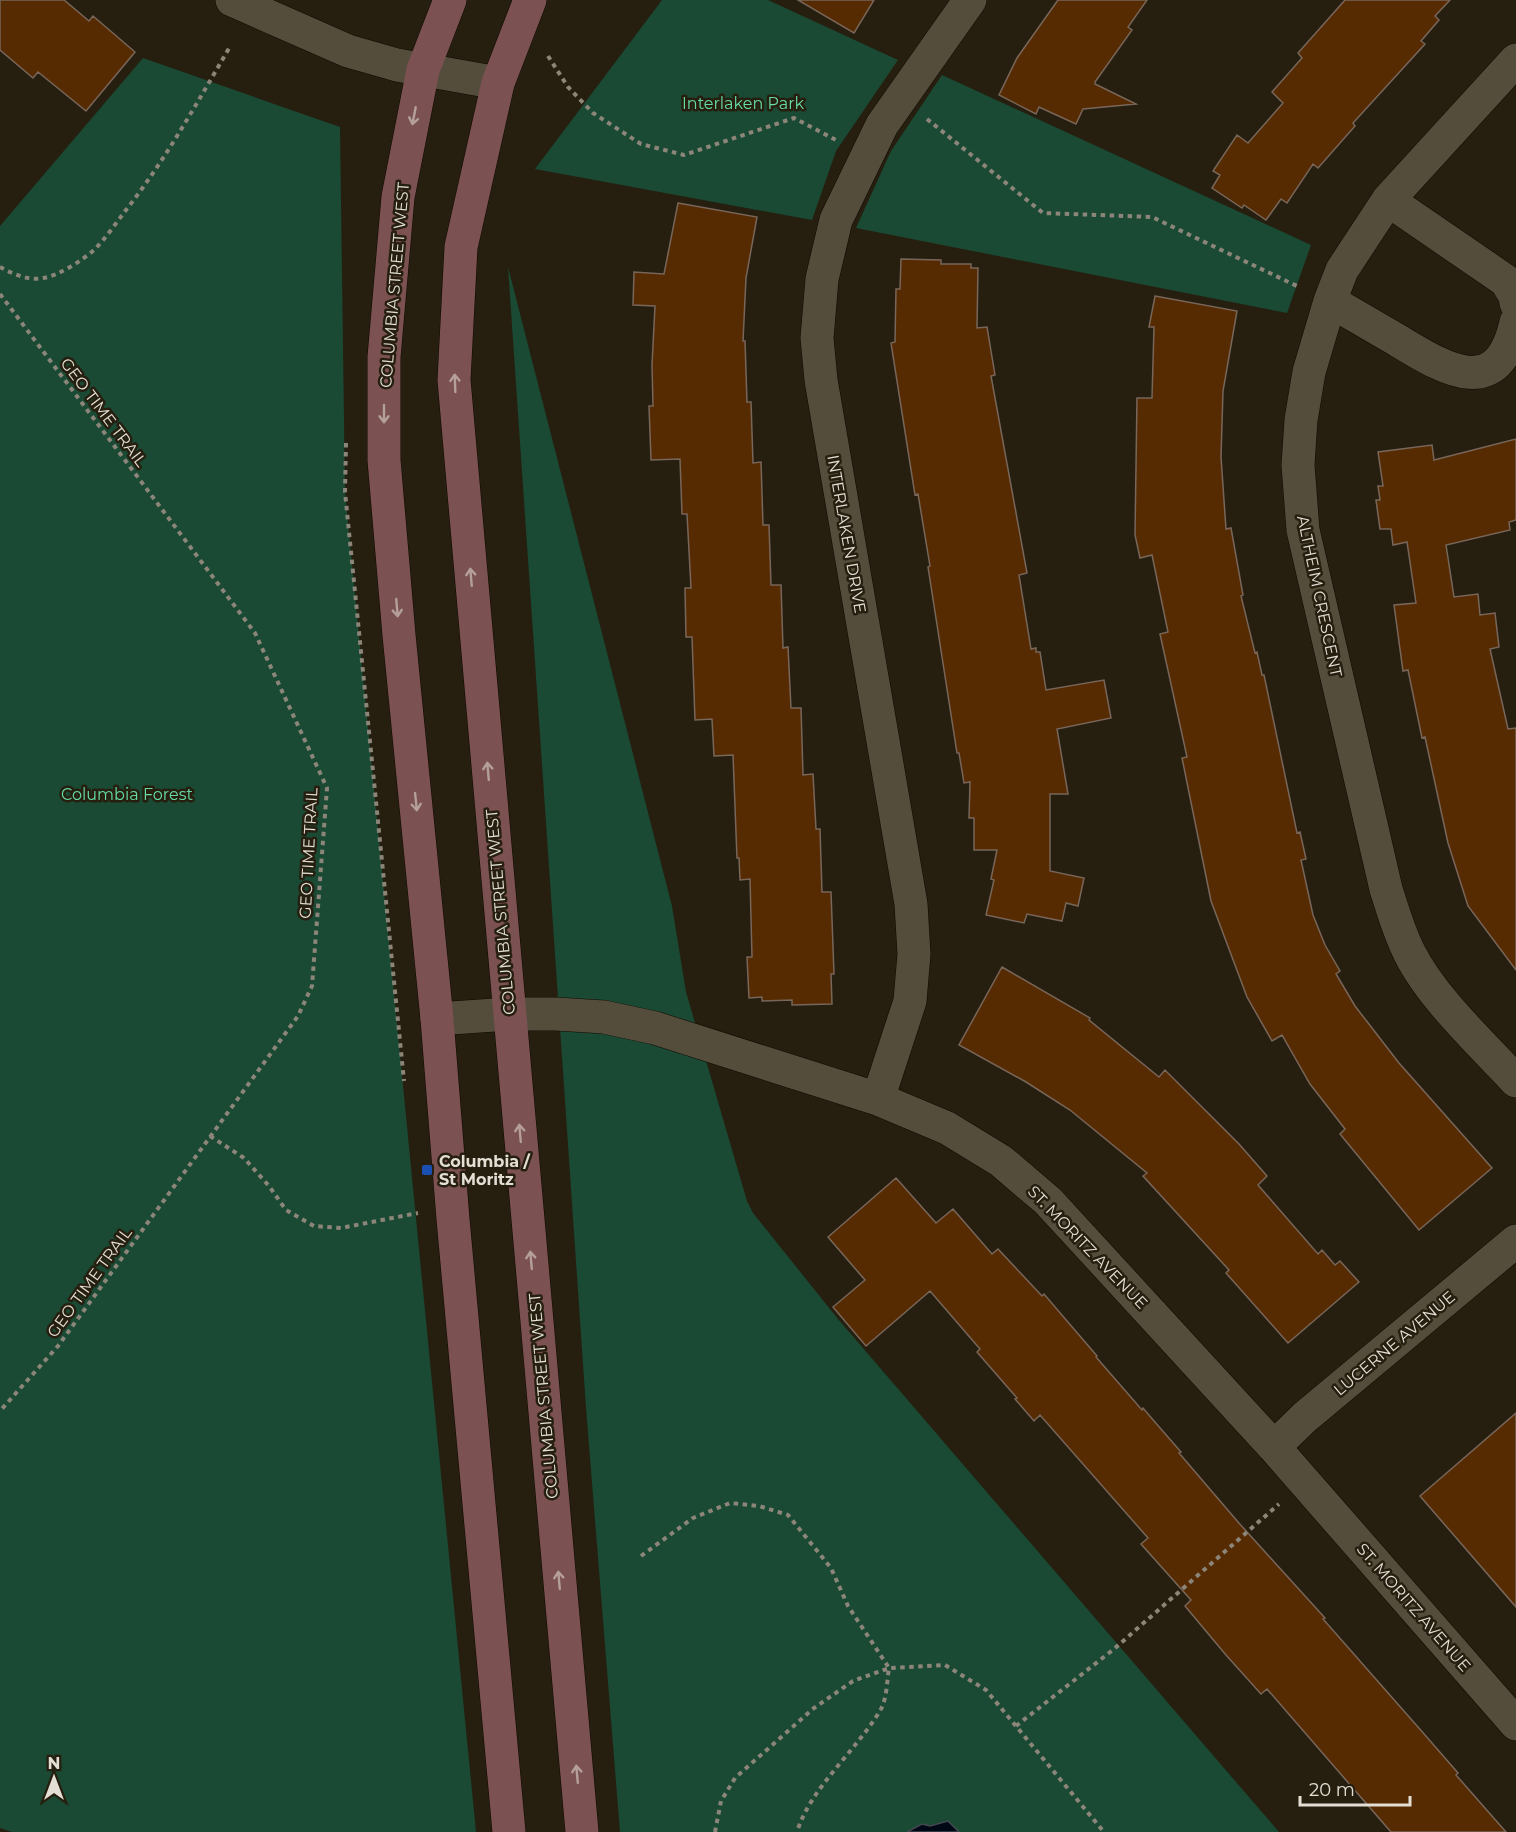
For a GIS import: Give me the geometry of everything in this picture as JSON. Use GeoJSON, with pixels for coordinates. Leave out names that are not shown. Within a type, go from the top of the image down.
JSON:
{"type":"FeatureCollection","features":[{"type":"Feature","properties":{"kind":"main road","name":"COLUMBIA STREET WEST"},"geometry":{"type":"LineString","coordinates":[[450,0],[423,70],[398,197],[384,357],[384,460],[437,1019],[509,1832]]}},
{"type":"Feature","properties":{"kind":"main road","name":"COLUMBIA STREET WEST"},"geometry":{"type":"LineString","coordinates":[[530,0],[498,83],[461,247],[454,380],[582,1832]]}},
{"type":"Feature","properties":{"kind":"street"},"geometry":{"type":"LineString","coordinates":[[232,0],[348,51],[423,70],[498,83]]}},
{"type":"Feature","properties":{"kind":"street","name":"INTERLAKEN DRIVE"},"geometry":{"type":"LineString","coordinates":[[878,1099],[910,1001],[914,954],[911,904],[821,380],[817,338],[822,279],[836,220],[882,125],[970,0]]}},
{"type":"Feature","properties":{"kind":"street","name":"ALTHEIM CRESCENT"},"geometry":{"type":"LineString","coordinates":[[1516,60],[1388,200],[1342,270],[1330,301],[1309,372],[1298,465],[1303,530],[1386,888],[1399,930],[1410,955],[1432,988],[1516,1081]]}},
{"type":"Feature","properties":{"kind":"street"},"geometry":{"type":"LineString","coordinates":[[1388,200],[1506,281],[1515,296],[1516,303]]}},
{"type":"Feature","properties":{"kind":"street"},"geometry":{"type":"LineString","coordinates":[[1330,301],[1439,365],[1465,374],[1489,369],[1506,353],[1516,322]]}},
{"type":"Feature","properties":{"kind":"street","name":"ST. MORITZ AVENUE"},"geometry":{"type":"LineString","coordinates":[[437,1019],[509,1014],[604,1017],[655,1028],[878,1099],[947,1128],[1001,1161],[1048,1201],[1274,1447],[1516,1724]]}},
{"type":"Feature","properties":{"kind":"street","name":"LUCERNE AVENUE"},"geometry":{"type":"LineString","coordinates":[[1274,1447],[1305,1417],[1516,1241]]}},
{"type":"Feature","properties":{"kind":"path"},"geometry":{"type":"LineString","coordinates":[[0,267],[23,277],[45,278],[58,274],[93,251],[145,185],[231,45]]}},
{"type":"Feature","properties":{"kind":"path"},"geometry":{"type":"LineString","coordinates":[[548,56],[568,87],[593,113],[641,144],[684,155],[794,118],[842,143]]}},
{"type":"Feature","properties":{"kind":"path"},"geometry":{"type":"LineString","coordinates":[[920,116],[928,120],[1043,213],[1152,217],[1330,301]]}},
{"type":"Feature","properties":{"kind":"path","name":"GEO TIME TRAIL"},"geometry":{"type":"LineString","coordinates":[[0,294],[255,633],[327,788],[312,986],[298,1016],[58,1346],[0,1411]]}},
{"type":"Feature","properties":{"kind":"path"},"geometry":{"type":"LineString","coordinates":[[210,1136],[244,1158],[269,1185],[286,1210],[314,1226],[341,1228],[416,1212]]}},
{"type":"Feature","properties":{"kind":"path"},"geometry":{"type":"LineString","coordinates":[[641,1556],[693,1518],[730,1503],[759,1506],[788,1515],[831,1568],[848,1606],[889,1668],[882,1707],[820,1789],[797,1832]]}},
{"type":"Feature","properties":{"kind":"path"},"geometry":{"type":"LineString","coordinates":[[1016,1726],[1114,1649],[1281,1503]]}},
{"type":"Feature","properties":{"kind":"path"},"geometry":{"type":"LineString","coordinates":[[715,1832],[720,1801],[735,1778],[814,1708],[853,1680],[889,1668],[945,1665],[986,1690],[1104,1832]]}},
{"type":"Feature","properties":{"kind":"green space","name":"Interlaken Park"},"geometry":{"type":"Polygon","coordinates":[[[662,0],[768,0],[898,60],[836,151],[812,220],[535,169],[662,0]]]}},
{"type":"Feature","properties":{"kind":"green space","name":"Columbia Forest"},"geometry":{"type":"Polygon","coordinates":[[[143,58],[340,127],[345,492],[476,1832],[12,1832],[0,1828],[0,226],[143,58]]]}},
{"type":"Feature","properties":{"kind":"green space"},"geometry":{"type":"Polygon","coordinates":[[[942,75],[1311,245],[1287,313],[856,228],[891,151],[942,75]]]}},
{"type":"Feature","properties":{"kind":"green space"},"geometry":{"type":"Polygon","coordinates":[[[508,267],[672,906],[686,992],[747,1201],[753,1213],[838,1319],[1279,1832],[620,1832],[586,1408],[508,267]]]}},
{"type":"Feature","properties":{"kind":"shaded area"},"geometry":{"type":"Polygon","coordinates":[[[948,1821],[959,1832],[907,1832],[922,1824],[930,1826],[948,1821]]]}},
{"type":"Feature","properties":{"kind":"building"},"geometry":{"type":"Polygon","coordinates":[[[0,0],[64,0],[89,21],[93,16],[135,52],[86,111],[38,72],[33,78],[0,50],[0,0]]]}},
{"type":"Feature","properties":{"kind":"building"},"geometry":{"type":"Polygon","coordinates":[[[798,0],[874,0],[854,33],[798,0]]]}},
{"type":"Feature","properties":{"kind":"building"},"geometry":{"type":"Polygon","coordinates":[[[1058,0],[1147,0],[1128,27],[1132,30],[1095,82],[1136,104],[1083,109],[1076,124],[1039,107],[1036,114],[999,95],[1017,58],[1058,0]]]}},
{"type":"Feature","properties":{"kind":"building"},"geometry":{"type":"Polygon","coordinates":[[[1345,0],[1450,0],[1435,16],[1439,20],[1421,41],[1425,44],[1353,123],[1355,126],[1318,168],[1313,164],[1287,203],[1281,199],[1266,220],[1244,205],[1242,208],[1212,188],[1220,175],[1213,171],[1237,135],[1248,143],[1283,103],[1272,92],[1302,58],[1298,53],[1345,0]]]}},
{"type":"Feature","properties":{"kind":"building"},"geometry":{"type":"Polygon","coordinates":[[[678,203],[757,217],[746,278],[743,341],[745,341],[747,402],[751,402],[753,463],[761,462],[763,525],[769,525],[771,585],[781,585],[783,648],[788,647],[791,708],[801,708],[803,775],[813,774],[816,829],[820,829],[822,892],[831,892],[834,974],[831,974],[832,1004],[792,1005],[792,1000],[762,1001],[762,997],[749,998],[747,957],[752,957],[750,879],[740,880],[733,755],[714,756],[712,719],[695,720],[692,637],[686,637],[685,588],[691,588],[687,514],[682,514],[680,459],[651,460],[649,406],[653,406],[652,365],[655,306],[633,305],[634,272],[664,274],[678,203]]]}},
{"type":"Feature","properties":{"kind":"building"},"geometry":{"type":"Polygon","coordinates":[[[901,259],[941,260],[941,264],[971,264],[971,268],[978,268],[977,328],[987,327],[995,375],[991,376],[1027,573],[1019,575],[1031,649],[1036,648],[1036,652],[1040,652],[1046,690],[1104,680],[1111,718],[1057,729],[1068,794],[1050,794],[1050,871],[1084,878],[1078,906],[1066,903],[1062,921],[1027,914],[1024,923],[986,915],[994,880],[991,879],[997,850],[974,850],[974,818],[969,818],[970,782],[964,783],[959,753],[957,753],[928,567],[930,566],[918,494],[915,495],[891,343],[895,342],[896,289],[900,289],[901,259]]]}},
{"type":"Feature","properties":{"kind":"building"},"geometry":{"type":"Polygon","coordinates":[[[1155,296],[1237,311],[1223,391],[1221,457],[1226,529],[1231,528],[1243,595],[1241,596],[1255,653],[1257,652],[1262,675],[1264,675],[1297,833],[1300,832],[1306,859],[1301,860],[1313,915],[1325,945],[1340,971],[1336,974],[1355,1006],[1399,1063],[1492,1168],[1419,1230],[1340,1134],[1345,1129],[1310,1084],[1282,1035],[1272,1041],[1247,997],[1211,901],[1182,758],[1187,757],[1160,634],[1168,632],[1152,555],[1140,558],[1135,535],[1137,398],[1152,398],[1154,327],[1149,327],[1155,296]]]}},
{"type":"Feature","properties":{"kind":"building"},"geometry":{"type":"Polygon","coordinates":[[[1516,439],[1516,520],[1509,522],[1510,530],[1446,545],[1454,597],[1478,594],[1480,615],[1495,613],[1499,647],[1490,649],[1508,729],[1516,728],[1516,970],[1468,906],[1448,843],[1408,670],[1403,671],[1394,605],[1416,603],[1407,542],[1393,545],[1391,529],[1380,529],[1376,500],[1380,500],[1378,486],[1383,486],[1378,452],[1432,445],[1434,460],[1516,439]]]}},
{"type":"Feature","properties":{"kind":"building"},"geometry":{"type":"Polygon","coordinates":[[[1002,967],[1090,1018],[1089,1020],[1159,1077],[1165,1070],[1239,1144],[1267,1176],[1258,1185],[1318,1254],[1322,1250],[1335,1265],[1340,1261],[1359,1282],[1288,1343],[1226,1273],[1229,1270],[1143,1176],[1147,1173],[1070,1110],[1026,1082],[959,1045],[1002,967]]]}},
{"type":"Feature","properties":{"kind":"building"},"geometry":{"type":"Polygon","coordinates":[[[896,1178],[936,1223],[953,1209],[992,1254],[998,1249],[1042,1296],[1044,1294],[1096,1357],[1181,1452],[1179,1453],[1238,1522],[1325,1618],[1323,1619],[1458,1773],[1456,1775],[1506,1832],[1391,1832],[1267,1689],[1261,1694],[1226,1655],[1185,1606],[1191,1600],[1141,1544],[1148,1538],[1040,1415],[1034,1421],[977,1352],[980,1349],[930,1291],[866,1346],[833,1307],[865,1280],[828,1237],[896,1178]]]}},
{"type":"Feature","properties":{"kind":"building"},"geometry":{"type":"Polygon","coordinates":[[[1516,1413],[1516,1607],[1420,1496],[1516,1413]]]}},
{"type":"Feature","properties":{"kind":"place","name":"Columbia / St Moritz"},"geometry":{"type":"Point","coordinates":[427,1170]}}]}
